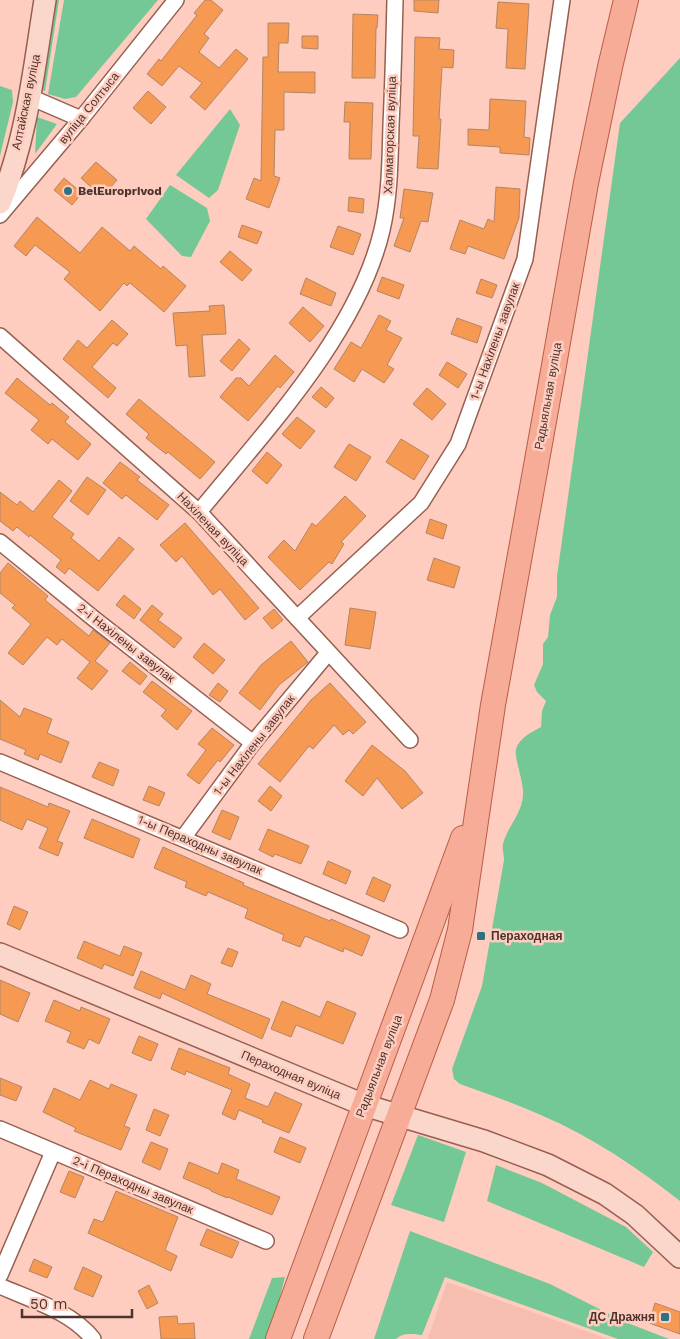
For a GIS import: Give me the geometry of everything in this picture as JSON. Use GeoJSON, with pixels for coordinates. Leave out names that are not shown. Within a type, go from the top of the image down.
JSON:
{"type":"FeatureCollection","features":[{"type":"Feature","properties":{"kind":"main road","name":"Радыяльная вуліца"},"geometry":{"type":"LineString","coordinates":[[316,1339],[442,1000],[460,930],[493,706],[586,183],[626,0]]}},
{"type":"Feature","properties":{"kind":"main road","name":"Радыяльная вуліца"},"geometry":{"type":"LineString","coordinates":[[278,1339],[479,794]]}},
{"type":"Feature","properties":{"kind":"street","name":"Алтайская вуліца"},"geometry":{"type":"LineString","coordinates":[[0,203],[8,183],[30,97],[45,0]]}},
{"type":"Feature","properties":{"kind":"street","name":"вуліца Солтыса"},"geometry":{"type":"LineString","coordinates":[[0,215],[81,119],[175,0]]}},
{"type":"Feature","properties":{"kind":"street","name":"Халмагорская вуліца"},"geometry":{"type":"LineString","coordinates":[[199,512],[301,386],[347,317],[369,273],[382,230],[390,190],[395,0]]}},
{"type":"Feature","properties":{"kind":"street","name":"1-ы Нахілены завулак"},"geometry":{"type":"LineString","coordinates":[[298,618],[420,503],[458,444],[525,259],[562,0]]}},
{"type":"Feature","properties":{"kind":"street"},"geometry":{"type":"LineString","coordinates":[[30,97],[81,119]]}},
{"type":"Feature","properties":{"kind":"street","name":"Нахіленая вуліца"},"geometry":{"type":"LineString","coordinates":[[0,336],[199,512],[298,618],[328,654],[410,740]]}},
{"type":"Feature","properties":{"kind":"street","name":"2-і Нахілены завулак"},"geometry":{"type":"LineString","coordinates":[[0,542],[92,618],[253,743]]}},
{"type":"Feature","properties":{"kind":"street","name":"1-ы Нахілены завулак"},"geometry":{"type":"LineString","coordinates":[[183,838],[253,743],[328,654]]}},
{"type":"Feature","properties":{"kind":"street","name":"1-ы Пераходны завулак"},"geometry":{"type":"LineString","coordinates":[[0,762],[400,930]]}},
{"type":"Feature","properties":{"kind":"street","name":"Пераходная вуліца"},"geometry":{"type":"LineString","coordinates":[[0,954],[364,1105],[522,1154],[605,1194],[635,1215],[680,1256]]}},
{"type":"Feature","properties":{"kind":"street","name":"2-і Пераходны завулак"},"geometry":{"type":"LineString","coordinates":[[0,1129],[266,1241]]}},
{"type":"Feature","properties":{"kind":"street"},"geometry":{"type":"LineString","coordinates":[[0,1276],[53,1152]]}},
{"type":"Feature","properties":{"kind":"street"},"geometry":{"type":"LineString","coordinates":[[0,1286],[66,1316],[87,1331],[93,1339]]}},
{"type":"Feature","properties":{"kind":"shaded area"},"geometry":{"type":"Polygon","coordinates":[[[447,1282],[608,1339],[428,1339],[447,1282]]]}},
{"type":"Feature","properties":{"kind":"green space"},"geometry":{"type":"Polygon","coordinates":[[[53,0],[59,0],[45,91],[39,90],[53,0]]]}},
{"type":"Feature","properties":{"kind":"green space"},"geometry":{"type":"Polygon","coordinates":[[[64,0],[158,0],[76,97],[65,99],[48,94],[64,0]]]}},
{"type":"Feature","properties":{"kind":"green space"},"geometry":{"type":"Polygon","coordinates":[[[680,58],[680,1201],[597,1143],[561,1124],[502,1099],[460,1084],[454,1079],[452,1069],[482,986],[504,860],[503,844],[522,802],[523,790],[516,758],[516,749],[523,739],[541,727],[542,711],[546,701],[537,692],[534,685],[543,664],[543,644],[548,637],[550,615],[557,597],[557,576],[620,123],[680,58]]]}},
{"type":"Feature","properties":{"kind":"green space"},"geometry":{"type":"Polygon","coordinates":[[[0,86],[12,90],[13,102],[0,156],[0,86]]]}},
{"type":"Feature","properties":{"kind":"green space"},"geometry":{"type":"Polygon","coordinates":[[[230,109],[240,125],[218,190],[209,198],[176,175],[230,109]]]}},
{"type":"Feature","properties":{"kind":"green space"},"geometry":{"type":"Polygon","coordinates":[[[37,117],[57,124],[35,154],[37,117]]]}},
{"type":"Feature","properties":{"kind":"green space"},"geometry":{"type":"Polygon","coordinates":[[[170,185],[207,208],[210,221],[191,257],[182,256],[146,219],[170,185]]]}},
{"type":"Feature","properties":{"kind":"green space"},"geometry":{"type":"Polygon","coordinates":[[[418,1135],[466,1152],[444,1222],[391,1205],[418,1135]]]}},
{"type":"Feature","properties":{"kind":"green space"},"geometry":{"type":"Polygon","coordinates":[[[496,1165],[542,1183],[626,1227],[653,1252],[644,1267],[487,1201],[496,1165]]]}},
{"type":"Feature","properties":{"kind":"green space"},"geometry":{"type":"Polygon","coordinates":[[[410,1231],[550,1284],[625,1322],[669,1339],[618,1339],[445,1277],[422,1335],[408,1334],[396,1339],[374,1339],[410,1231]]]}},
{"type":"Feature","properties":{"kind":"green space"},"geometry":{"type":"Polygon","coordinates":[[[285,1277],[267,1339],[249,1339],[272,1278],[285,1277]]]}},
{"type":"Feature","properties":{"kind":"building"},"geometry":{"type":"Polygon","coordinates":[[[205,0],[211,0],[223,10],[204,34],[209,38],[199,52],[219,68],[236,49],[248,59],[205,110],[190,97],[202,83],[179,66],[162,86],[147,74],[159,59],[161,61],[197,15],[194,13],[205,0]]]}},
{"type":"Feature","properties":{"kind":"building"},"geometry":{"type":"Polygon","coordinates":[[[414,0],[439,0],[438,13],[414,11],[414,0]]]}},
{"type":"Feature","properties":{"kind":"building"},"geometry":{"type":"Polygon","coordinates":[[[498,2],[529,4],[525,69],[506,68],[508,29],[496,28],[498,2]]]}},
{"type":"Feature","properties":{"kind":"building"},"geometry":{"type":"Polygon","coordinates":[[[353,14],[378,15],[375,78],[352,78],[353,14]]]}},
{"type":"Feature","properties":{"kind":"building"},"geometry":{"type":"Polygon","coordinates":[[[268,23],[289,23],[288,43],[279,43],[278,72],[315,72],[315,93],[284,92],[284,130],[275,130],[274,176],[280,178],[269,208],[246,199],[254,178],[261,181],[263,57],[268,57],[268,23]]]}},
{"type":"Feature","properties":{"kind":"building"},"geometry":{"type":"Polygon","coordinates":[[[302,36],[318,36],[318,49],[302,48],[302,36]]]}},
{"type":"Feature","properties":{"kind":"building"},"geometry":{"type":"Polygon","coordinates":[[[415,37],[440,38],[439,49],[454,50],[453,68],[442,67],[438,169],[417,168],[419,136],[413,136],[415,37]]]}},
{"type":"Feature","properties":{"kind":"building"},"geometry":{"type":"Polygon","coordinates":[[[148,91],[166,107],[151,124],[133,108],[148,91]]]}},
{"type":"Feature","properties":{"kind":"building"},"geometry":{"type":"Polygon","coordinates":[[[490,99],[526,101],[524,137],[530,138],[529,155],[500,153],[500,147],[468,145],[468,129],[489,130],[490,99]]]}},
{"type":"Feature","properties":{"kind":"building"},"geometry":{"type":"Polygon","coordinates":[[[345,102],[373,103],[371,159],[349,159],[350,122],[344,122],[345,102]]]}},
{"type":"Feature","properties":{"kind":"building"},"geometry":{"type":"Polygon","coordinates":[[[96,162],[117,180],[102,197],[81,178],[96,162]]]}},
{"type":"Feature","properties":{"kind":"building","name":"BelEuroprivod"},"geometry":{"type":"Polygon","coordinates":[[[64,178],[82,193],[72,205],[54,190],[64,178]]]}},
{"type":"Feature","properties":{"kind":"building"},"geometry":{"type":"Polygon","coordinates":[[[496,187],[520,189],[519,218],[504,259],[468,246],[465,254],[450,249],[460,220],[484,229],[488,219],[494,222],[496,187]]]}},
{"type":"Feature","properties":{"kind":"building"},"geometry":{"type":"Polygon","coordinates":[[[404,189],[433,193],[428,222],[421,221],[410,252],[394,246],[404,218],[400,218],[404,189]]]}},
{"type":"Feature","properties":{"kind":"building"},"geometry":{"type":"Polygon","coordinates":[[[349,197],[364,199],[363,213],[348,211],[349,197]]]}},
{"type":"Feature","properties":{"kind":"building"},"geometry":{"type":"Polygon","coordinates":[[[37,217],[80,253],[102,227],[130,251],[134,246],[161,269],[163,266],[186,286],[164,312],[130,283],[127,286],[124,283],[100,311],[64,279],[70,272],[35,245],[26,256],[14,246],[37,217]]]}},
{"type":"Feature","properties":{"kind":"building"},"geometry":{"type":"Polygon","coordinates":[[[242,225],[262,232],[257,244],[238,237],[242,225]]]}},
{"type":"Feature","properties":{"kind":"building"},"geometry":{"type":"Polygon","coordinates":[[[338,226],[361,234],[353,255],[330,247],[338,226]]]}},
{"type":"Feature","properties":{"kind":"building"},"geometry":{"type":"Polygon","coordinates":[[[230,251],[252,270],[242,281],[220,262],[230,251]]]}},
{"type":"Feature","properties":{"kind":"building"},"geometry":{"type":"Polygon","coordinates":[[[382,277],[404,285],[399,299],[377,291],[382,277]]]}},
{"type":"Feature","properties":{"kind":"building"},"geometry":{"type":"Polygon","coordinates":[[[306,278],[336,293],[331,306],[300,294],[306,278]]]}},
{"type":"Feature","properties":{"kind":"building"},"geometry":{"type":"Polygon","coordinates":[[[481,279],[497,285],[492,298],[476,293],[481,279]]]}},
{"type":"Feature","properties":{"kind":"building"},"geometry":{"type":"Polygon","coordinates":[[[224,305],[226,334],[202,335],[205,376],[189,377],[187,345],[176,346],[173,313],[210,311],[209,306],[224,305]]]}},
{"type":"Feature","properties":{"kind":"building"},"geometry":{"type":"Polygon","coordinates":[[[303,307],[324,326],[310,342],[289,323],[303,307]]]}},
{"type":"Feature","properties":{"kind":"building"},"geometry":{"type":"Polygon","coordinates":[[[379,315],[391,321],[386,330],[402,338],[387,365],[394,369],[384,383],[362,369],[354,382],[334,369],[351,342],[361,348],[379,315]]]}},
{"type":"Feature","properties":{"kind":"building"},"geometry":{"type":"Polygon","coordinates":[[[457,318],[482,327],[477,343],[451,334],[457,318]]]}},
{"type":"Feature","properties":{"kind":"building"},"geometry":{"type":"Polygon","coordinates":[[[112,320],[128,334],[117,346],[113,343],[92,367],[116,388],[108,398],[63,359],[78,340],[87,348],[112,320]]]}},
{"type":"Feature","properties":{"kind":"building"},"geometry":{"type":"Polygon","coordinates":[[[239,339],[250,349],[232,371],[220,361],[239,339]]]}},
{"type":"Feature","properties":{"kind":"building"},"geometry":{"type":"Polygon","coordinates":[[[275,355],[294,372],[280,388],[278,386],[248,421],[220,397],[236,378],[241,378],[249,386],[275,355]]]}},
{"type":"Feature","properties":{"kind":"building"},"geometry":{"type":"Polygon","coordinates":[[[447,362],[467,374],[458,388],[439,375],[447,362]]]}},
{"type":"Feature","properties":{"kind":"building"},"geometry":{"type":"Polygon","coordinates":[[[17,378],[50,405],[52,403],[69,417],[65,422],[91,444],[78,460],[52,439],[48,444],[31,430],[39,420],[5,393],[17,378]]]}},
{"type":"Feature","properties":{"kind":"building"},"geometry":{"type":"Polygon","coordinates":[[[321,387],[334,398],[326,408],[312,397],[321,387]]]}},
{"type":"Feature","properties":{"kind":"building"},"geometry":{"type":"Polygon","coordinates":[[[427,388],[446,404],[432,420],[413,404],[427,388]]]}},
{"type":"Feature","properties":{"kind":"building"},"geometry":{"type":"Polygon","coordinates":[[[139,399],[215,462],[200,479],[168,452],[166,454],[146,438],[149,434],[126,414],[139,399]]]}},
{"type":"Feature","properties":{"kind":"building"},"geometry":{"type":"Polygon","coordinates":[[[297,417],[315,431],[300,449],[282,434],[297,417]]]}},
{"type":"Feature","properties":{"kind":"building"},"geometry":{"type":"Polygon","coordinates":[[[401,439],[429,456],[414,480],[386,462],[401,439]]]}},
{"type":"Feature","properties":{"kind":"building"},"geometry":{"type":"Polygon","coordinates":[[[349,444],[371,457],[356,481],[334,467],[349,444]]]}},
{"type":"Feature","properties":{"kind":"building"},"geometry":{"type":"Polygon","coordinates":[[[267,452],[282,465],[267,484],[252,471],[267,452]]]}},
{"type":"Feature","properties":{"kind":"building"},"geometry":{"type":"Polygon","coordinates":[[[120,462],[140,477],[137,480],[169,505],[157,520],[126,495],[122,499],[103,483],[120,462]]]}},
{"type":"Feature","properties":{"kind":"building"},"geometry":{"type":"Polygon","coordinates":[[[87,477],[106,490],[88,515],[70,501],[87,477]]]}},
{"type":"Feature","properties":{"kind":"building"},"geometry":{"type":"Polygon","coordinates":[[[59,480],[72,491],[52,517],[74,534],[71,538],[99,561],[119,537],[134,549],[98,591],[69,568],[65,574],[56,567],[61,560],[30,535],[29,537],[17,527],[13,531],[0,521],[0,492],[17,505],[20,501],[33,512],[59,480]]]}},
{"type":"Feature","properties":{"kind":"building"},"geometry":{"type":"Polygon","coordinates":[[[345,496],[366,516],[341,542],[344,544],[332,564],[329,562],[300,590],[268,557],[284,540],[295,551],[312,523],[316,526],[345,496]]]}},
{"type":"Feature","properties":{"kind":"building"},"geometry":{"type":"Polygon","coordinates":[[[430,519],[447,525],[443,539],[426,533],[430,519]]]}},
{"type":"Feature","properties":{"kind":"building"},"geometry":{"type":"Polygon","coordinates":[[[185,523],[259,608],[245,620],[220,589],[213,595],[182,556],[176,562],[160,545],[185,523]]]}},
{"type":"Feature","properties":{"kind":"building"},"geometry":{"type":"Polygon","coordinates":[[[434,558],[460,567],[454,588],[427,580],[434,558]]]}},
{"type":"Feature","properties":{"kind":"building"},"geometry":{"type":"Polygon","coordinates":[[[8,563],[48,596],[45,600],[89,636],[93,630],[110,643],[95,661],[108,671],[92,690],[77,678],[90,662],[62,639],[57,645],[47,637],[23,665],[8,653],[31,624],[12,608],[15,605],[0,593],[0,573],[8,563]]]}},
{"type":"Feature","properties":{"kind":"building"},"geometry":{"type":"Polygon","coordinates":[[[124,595],[141,609],[134,619],[116,605],[124,595]]]}},
{"type":"Feature","properties":{"kind":"building"},"geometry":{"type":"Polygon","coordinates":[[[152,605],[163,614],[158,620],[182,638],[174,648],[140,620],[152,605]]]}},
{"type":"Feature","properties":{"kind":"building"},"geometry":{"type":"Polygon","coordinates":[[[350,608],[376,612],[370,649],[345,645],[350,608]]]}},
{"type":"Feature","properties":{"kind":"building"},"geometry":{"type":"Polygon","coordinates":[[[274,609],[283,620],[272,629],[263,618],[274,609]]]}},
{"type":"Feature","properties":{"kind":"building"},"geometry":{"type":"Polygon","coordinates":[[[291,641],[308,662],[279,685],[260,710],[239,693],[261,665],[291,641]]]}},
{"type":"Feature","properties":{"kind":"building"},"geometry":{"type":"Polygon","coordinates":[[[204,643],[225,660],[213,674],[193,657],[204,643]]]}},
{"type":"Feature","properties":{"kind":"building"},"geometry":{"type":"Polygon","coordinates":[[[130,662],[147,676],[140,685],[122,671],[130,662]]]}},
{"type":"Feature","properties":{"kind":"building"},"geometry":{"type":"Polygon","coordinates":[[[152,681],[192,711],[177,730],[161,716],[166,710],[143,692],[152,681]]]}},
{"type":"Feature","properties":{"kind":"building"},"geometry":{"type":"Polygon","coordinates":[[[218,683],[228,691],[220,702],[209,695],[218,683]]]}},
{"type":"Feature","properties":{"kind":"building"},"geometry":{"type":"Polygon","coordinates":[[[330,683],[366,722],[353,734],[349,730],[343,735],[334,725],[313,749],[309,746],[280,782],[258,764],[311,700],[330,683]]]}},
{"type":"Feature","properties":{"kind":"building"},"geometry":{"type":"Polygon","coordinates":[[[0,700],[20,717],[24,708],[52,719],[47,733],[69,742],[61,763],[40,754],[38,760],[24,754],[26,750],[0,739],[0,700]]]}},
{"type":"Feature","properties":{"kind":"building"},"geometry":{"type":"Polygon","coordinates":[[[212,728],[234,745],[220,762],[218,760],[199,784],[187,775],[206,750],[198,744],[212,728]]]}},
{"type":"Feature","properties":{"kind":"building"},"geometry":{"type":"Polygon","coordinates":[[[372,745],[405,771],[423,793],[402,809],[377,778],[363,796],[345,781],[372,745]]]}},
{"type":"Feature","properties":{"kind":"building"},"geometry":{"type":"Polygon","coordinates":[[[99,762],[119,770],[113,786],[92,777],[99,762]]]}},
{"type":"Feature","properties":{"kind":"building"},"geometry":{"type":"Polygon","coordinates":[[[149,786],[165,793],[159,806],[143,800],[149,786]]]}},
{"type":"Feature","properties":{"kind":"building"},"geometry":{"type":"Polygon","coordinates":[[[270,786],[282,796],[271,811],[258,801],[270,786]]]}},
{"type":"Feature","properties":{"kind":"building"},"geometry":{"type":"Polygon","coordinates":[[[0,787],[48,807],[49,803],[70,811],[57,841],[63,843],[58,856],[39,848],[48,828],[27,819],[22,830],[0,820],[0,787]]]}},
{"type":"Feature","properties":{"kind":"building"},"geometry":{"type":"Polygon","coordinates":[[[222,810],[239,817],[230,840],[212,832],[222,810]]]}},
{"type":"Feature","properties":{"kind":"building"},"geometry":{"type":"Polygon","coordinates":[[[92,819],[140,839],[133,858],[84,838],[92,819]]]}},
{"type":"Feature","properties":{"kind":"building"},"geometry":{"type":"Polygon","coordinates":[[[268,829],[309,846],[301,864],[275,854],[273,857],[259,850],[268,829]]]}},
{"type":"Feature","properties":{"kind":"building"},"geometry":{"type":"Polygon","coordinates":[[[163,847],[244,883],[243,885],[370,936],[362,956],[344,948],[343,952],[305,936],[300,947],[282,940],[284,935],[245,918],[248,909],[208,892],[206,896],[185,887],[187,882],[154,868],[163,847]]]}},
{"type":"Feature","properties":{"kind":"building"},"geometry":{"type":"Polygon","coordinates":[[[328,861],[351,871],[346,884],[323,874],[328,861]]]}},
{"type":"Feature","properties":{"kind":"building"},"geometry":{"type":"Polygon","coordinates":[[[373,877],[391,885],[384,902],[366,894],[373,877]]]}},
{"type":"Feature","properties":{"kind":"building"},"geometry":{"type":"Polygon","coordinates":[[[14,906],[28,912],[20,930],[7,924],[14,906]]]}},
{"type":"Feature","properties":{"kind":"building"},"geometry":{"type":"Polygon","coordinates":[[[84,941],[120,956],[124,946],[142,953],[133,976],[104,964],[102,969],[77,958],[84,941]]]}},
{"type":"Feature","properties":{"kind":"building"},"geometry":{"type":"Polygon","coordinates":[[[228,948],[238,952],[232,967],[221,963],[228,948]]]}},
{"type":"Feature","properties":{"kind":"building"},"geometry":{"type":"Polygon","coordinates":[[[141,971],[185,990],[191,975],[211,984],[207,994],[270,1019],[262,1039],[162,993],[160,999],[134,988],[141,971]]]}},
{"type":"Feature","properties":{"kind":"building"},"geometry":{"type":"Polygon","coordinates":[[[0,980],[30,993],[18,1022],[0,1014],[0,980]]]}},
{"type":"Feature","properties":{"kind":"building"},"geometry":{"type":"Polygon","coordinates":[[[54,1000],[80,1011],[81,1007],[110,1019],[99,1044],[89,1039],[84,1049],[67,1042],[71,1032],[45,1021],[54,1000]]]}},
{"type":"Feature","properties":{"kind":"building"},"geometry":{"type":"Polygon","coordinates":[[[282,1001],[320,1017],[327,1001],[356,1013],[343,1044],[296,1025],[291,1037],[271,1029],[282,1001]]]}},
{"type":"Feature","properties":{"kind":"building"},"geometry":{"type":"Polygon","coordinates":[[[139,1036],[158,1044],[151,1061],[132,1053],[139,1036]]]}},
{"type":"Feature","properties":{"kind":"building"},"geometry":{"type":"Polygon","coordinates":[[[179,1048],[230,1068],[228,1074],[250,1084],[245,1098],[268,1107],[275,1092],[302,1104],[289,1133],[239,1110],[235,1120],[222,1114],[232,1090],[186,1071],[185,1075],[171,1069],[179,1048]]]}},
{"type":"Feature","properties":{"kind":"building"},"geometry":{"type":"Polygon","coordinates":[[[0,1078],[22,1087],[16,1101],[0,1095],[0,1078]]]}},
{"type":"Feature","properties":{"kind":"building"},"geometry":{"type":"Polygon","coordinates":[[[90,1080],[109,1089],[111,1084],[137,1095],[124,1126],[130,1128],[121,1150],[74,1131],[76,1128],[43,1112],[54,1088],[80,1100],[90,1080]]]}},
{"type":"Feature","properties":{"kind":"building"},"geometry":{"type":"Polygon","coordinates":[[[154,1109],[169,1115],[160,1136],[146,1130],[154,1109]]]}},
{"type":"Feature","properties":{"kind":"building"},"geometry":{"type":"Polygon","coordinates":[[[280,1137],[306,1148],[300,1163],[274,1152],[280,1137]]]}},
{"type":"Feature","properties":{"kind":"building"},"geometry":{"type":"Polygon","coordinates":[[[151,1142],[168,1149],[160,1170],[142,1162],[151,1142]]]}},
{"type":"Feature","properties":{"kind":"building"},"geometry":{"type":"Polygon","coordinates":[[[189,1162],[218,1174],[222,1163],[239,1170],[236,1179],[280,1197],[272,1215],[227,1198],[183,1178],[189,1162]]]}},
{"type":"Feature","properties":{"kind":"building"},"geometry":{"type":"Polygon","coordinates":[[[69,1171],[84,1177],[75,1198],[60,1192],[69,1171]]]}},
{"type":"Feature","properties":{"kind":"building"},"geometry":{"type":"Polygon","coordinates":[[[116,1191],[178,1217],[165,1250],[177,1256],[171,1271],[88,1233],[94,1219],[103,1222],[116,1191]]]}},
{"type":"Feature","properties":{"kind":"building"},"geometry":{"type":"Polygon","coordinates":[[[207,1229],[239,1242],[232,1258],[200,1245],[207,1229]]]}},
{"type":"Feature","properties":{"kind":"building"},"geometry":{"type":"Polygon","coordinates":[[[34,1259],[52,1267],[47,1278],[29,1271],[34,1259]]]}},
{"type":"Feature","properties":{"kind":"building"},"geometry":{"type":"Polygon","coordinates":[[[83,1267],[102,1276],[93,1297],[74,1289],[83,1267]]]}},
{"type":"Feature","properties":{"kind":"building"},"geometry":{"type":"Polygon","coordinates":[[[149,1285],[158,1303],[147,1309],[138,1291],[149,1285]]]}},
{"type":"Feature","properties":{"kind":"building","name":"ДС Дражня"},"geometry":{"type":"Polygon","coordinates":[[[655,1303],[680,1312],[680,1334],[649,1323],[655,1303]]]}},
{"type":"Feature","properties":{"kind":"building"},"geometry":{"type":"Polygon","coordinates":[[[177,1316],[178,1324],[194,1323],[195,1339],[161,1339],[159,1317],[177,1316]]]}},
{"type":"Feature","properties":{"kind":"place","name":"BelEuroprivod"},"geometry":{"type":"Point","coordinates":[68,191]}},
{"type":"Feature","properties":{"kind":"place","name":"Пераходная"},"geometry":{"type":"Point","coordinates":[481,936]}},
{"type":"Feature","properties":{"kind":"place","name":"ДС Дражня"},"geometry":{"type":"Point","coordinates":[665,1317]}}]}
